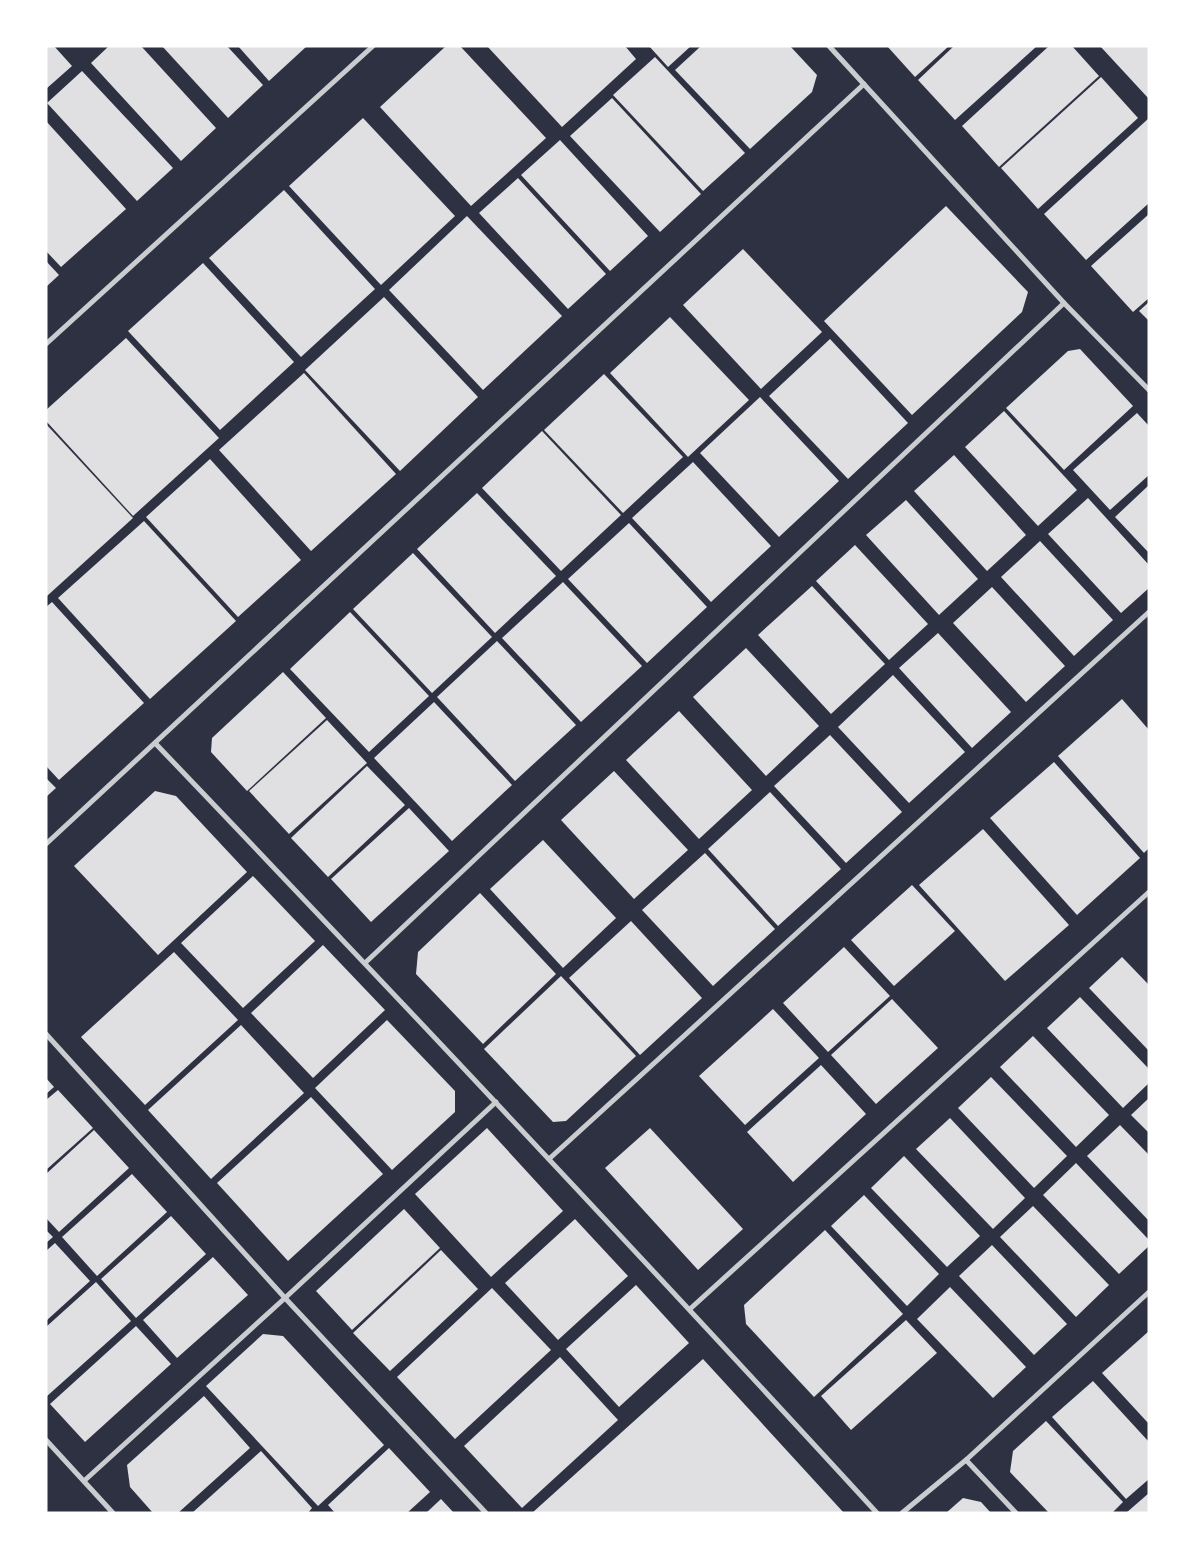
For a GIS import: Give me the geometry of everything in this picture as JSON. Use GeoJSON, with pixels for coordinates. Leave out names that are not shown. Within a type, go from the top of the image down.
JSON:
{"type":"FeatureCollection","features":[{"type":"Feature","properties":{"kind":"street"},"geometry":{"type":"LineString","coordinates":[[46,344],[373,46]]}},
{"type":"Feature","properties":{"kind":"street"},"geometry":{"type":"LineString","coordinates":[[829,46],[1064,303],[1149,390]]}},
{"type":"Feature","properties":{"kind":"street"},"geometry":{"type":"LineString","coordinates":[[46,844],[864,84]]}},
{"type":"Feature","properties":{"kind":"street"},"geometry":{"type":"LineString","coordinates":[[365,963],[1064,303]]}},
{"type":"Feature","properties":{"kind":"street"},"geometry":{"type":"LineString","coordinates":[[548,1159],[1149,612]]}},
{"type":"Feature","properties":{"kind":"street"},"geometry":{"type":"LineString","coordinates":[[155,743],[496,1102],[690,1309],[877,1513]]}},
{"type":"Feature","properties":{"kind":"street"},"geometry":{"type":"LineString","coordinates":[[690,1309],[1149,892]]}},
{"type":"Feature","properties":{"kind":"street"},"geometry":{"type":"LineString","coordinates":[[46,1034],[285,1298],[486,1513]]}},
{"type":"Feature","properties":{"kind":"street"},"geometry":{"type":"LineString","coordinates":[[84,1481],[496,1102]]}},
{"type":"Feature","properties":{"kind":"street"},"geometry":{"type":"LineString","coordinates":[[902,1513],[966,1460],[1149,1292]]}},
{"type":"Feature","properties":{"kind":"street"},"geometry":{"type":"LineString","coordinates":[[46,1440],[113,1513]]}},
{"type":"Feature","properties":{"kind":"street"},"geometry":{"type":"LineString","coordinates":[[966,1460],[1016,1513]]}},
{"type":"Feature","properties":{"kind":"building"},"geometry":{"type":"Polygon","coordinates":[[[46,46],[54,46],[72,66],[46,89],[46,46]]]}},
{"type":"Feature","properties":{"kind":"building"},"geometry":{"type":"Polygon","coordinates":[[[109,46],[141,46],[216,128],[181,161],[91,63],[109,46]]]}},
{"type":"Feature","properties":{"kind":"building"},"geometry":{"type":"Polygon","coordinates":[[[162,46],[227,46],[263,85],[228,118],[162,46]]]}},
{"type":"Feature","properties":{"kind":"building"},"geometry":{"type":"Polygon","coordinates":[[[238,46],[307,46],[269,81],[238,46]]]}},
{"type":"Feature","properties":{"kind":"building"},"geometry":{"type":"Polygon","coordinates":[[[446,46],[460,46],[546,138],[471,206],[380,107],[446,46]]]}},
{"type":"Feature","properties":{"kind":"building"},"geometry":{"type":"Polygon","coordinates":[[[487,46],[625,46],[636,59],[562,127],[487,46]]]}},
{"type":"Feature","properties":{"kind":"building"},"geometry":{"type":"Polygon","coordinates":[[[649,46],[691,46],[668,67],[649,46]]]}},
{"type":"Feature","properties":{"kind":"building"},"geometry":{"type":"Polygon","coordinates":[[[701,46],[790,46],[817,75],[812,92],[750,149],[675,70],[701,46]]]}},
{"type":"Feature","properties":{"kind":"building"},"geometry":{"type":"Polygon","coordinates":[[[887,46],[949,46],[915,77],[887,46]]]}},
{"type":"Feature","properties":{"kind":"building"},"geometry":{"type":"Polygon","coordinates":[[[954,46],[1037,46],[955,120],[918,80],[954,46]]]}},
{"type":"Feature","properties":{"kind":"building"},"geometry":{"type":"Polygon","coordinates":[[[1049,46],[1072,46],[1099,76],[999,167],[962,126],[1049,46]]]}},
{"type":"Feature","properties":{"kind":"building"},"geometry":{"type":"Polygon","coordinates":[[[1100,46],[1149,46],[1149,99],[1100,46]]]}},
{"type":"Feature","properties":{"kind":"building"},"geometry":{"type":"Polygon","coordinates":[[[655,57],[745,153],[703,191],[613,95],[655,57]]]}},
{"type":"Feature","properties":{"kind":"building"},"geometry":{"type":"Polygon","coordinates":[[[82,71],[173,168],[137,201],[47,103],[82,71]]]}},
{"type":"Feature","properties":{"kind":"building"},"geometry":{"type":"Polygon","coordinates":[[[1101,77],[1138,118],[1038,209],[1001,168],[1101,77]]]}},
{"type":"Feature","properties":{"kind":"building"},"geometry":{"type":"Polygon","coordinates":[[[612,98],[701,194],[660,232],[570,136],[612,98]]]}},
{"type":"Feature","properties":{"kind":"building"},"geometry":{"type":"Polygon","coordinates":[[[363,118],[455,216],[381,285],[289,186],[363,118]]]}},
{"type":"Feature","properties":{"kind":"building"},"geometry":{"type":"Polygon","coordinates":[[[1149,118],[1149,203],[1086,260],[1044,214],[1149,118]]]}},
{"type":"Feature","properties":{"kind":"building"},"geometry":{"type":"Polygon","coordinates":[[[46,121],[126,209],[61,267],[46,251],[46,121]]]}},
{"type":"Feature","properties":{"kind":"building"},"geometry":{"type":"Polygon","coordinates":[[[560,140],[648,236],[610,271],[521,175],[560,140]]]}},
{"type":"Feature","properties":{"kind":"building"},"geometry":{"type":"Polygon","coordinates":[[[518,178],[606,274],[568,309],[479,213],[518,178]]]}},
{"type":"Feature","properties":{"kind":"building"},"geometry":{"type":"Polygon","coordinates":[[[284,190],[375,289],[301,357],[209,258],[284,190]]]}},
{"type":"Feature","properties":{"kind":"building"},"geometry":{"type":"Polygon","coordinates":[[[946,206],[1028,292],[1022,312],[912,415],[824,321],[946,206]]]}},
{"type":"Feature","properties":{"kind":"building"},"geometry":{"type":"Polygon","coordinates":[[[1149,214],[1149,298],[1133,312],[1091,266],[1149,214]]]}},
{"type":"Feature","properties":{"kind":"building"},"geometry":{"type":"Polygon","coordinates":[[[467,216],[562,316],[483,390],[389,290],[467,216]]]}},
{"type":"Feature","properties":{"kind":"building"},"geometry":{"type":"Polygon","coordinates":[[[743,249],[822,332],[761,389],[683,305],[743,249]]]}},
{"type":"Feature","properties":{"kind":"building"},"geometry":{"type":"Polygon","coordinates":[[[46,261],[59,275],[46,287],[46,261]]]}},
{"type":"Feature","properties":{"kind":"building"},"geometry":{"type":"Polygon","coordinates":[[[203,263],[294,362],[220,430],[128,331],[203,263]]]}},
{"type":"Feature","properties":{"kind":"building"},"geometry":{"type":"Polygon","coordinates":[[[384,297],[478,397],[400,471],[305,370],[384,297]]]}},
{"type":"Feature","properties":{"kind":"building"},"geometry":{"type":"Polygon","coordinates":[[[1149,302],[1149,321],[1139,311],[1149,302]]]}},
{"type":"Feature","properties":{"kind":"building"},"geometry":{"type":"Polygon","coordinates":[[[670,317],[749,400],[688,457],[610,373],[670,317]]]}},
{"type":"Feature","properties":{"kind":"building"},"geometry":{"type":"Polygon","coordinates":[[[126,338],[219,438],[133,516],[46,421],[46,410],[126,338]]]}},
{"type":"Feature","properties":{"kind":"building"},"geometry":{"type":"Polygon","coordinates":[[[830,339],[908,423],[848,479],[769,396],[830,339]]]}},
{"type":"Feature","properties":{"kind":"building"},"geometry":{"type":"Polygon","coordinates":[[[1080,349],[1133,406],[1064,470],[1006,408],[1068,351],[1080,349]]]}},
{"type":"Feature","properties":{"kind":"building"},"geometry":{"type":"Polygon","coordinates":[[[304,373],[396,474],[311,551],[219,450],[304,373]]]}},
{"type":"Feature","properties":{"kind":"building"},"geometry":{"type":"Polygon","coordinates":[[[604,374],[683,457],[623,513],[544,430],[604,374]]]}},
{"type":"Feature","properties":{"kind":"building"},"geometry":{"type":"Polygon","coordinates":[[[760,397],[839,481],[779,537],[700,453],[760,397]]]}},
{"type":"Feature","properties":{"kind":"building"},"geometry":{"type":"Polygon","coordinates":[[[1004,411],[1077,490],[1038,526],[965,447],[1004,411]]]}},
{"type":"Feature","properties":{"kind":"building"},"geometry":{"type":"Polygon","coordinates":[[[1137,413],[1149,426],[1149,475],[1110,510],[1073,470],[1137,413]]]}},
{"type":"Feature","properties":{"kind":"building"},"geometry":{"type":"Polygon","coordinates":[[[46,424],[133,518],[47,596],[46,595],[46,424]]]}},
{"type":"Feature","properties":{"kind":"building"},"geometry":{"type":"Polygon","coordinates":[[[542,431],[621,515],[561,571],[482,488],[542,431]]]}},
{"type":"Feature","properties":{"kind":"building"},"geometry":{"type":"Polygon","coordinates":[[[954,455],[1026,535],[987,571],[914,491],[954,455]]]}},
{"type":"Feature","properties":{"kind":"building"},"geometry":{"type":"Polygon","coordinates":[[[210,459],[301,560],[238,617],[146,517],[210,459]]]}},
{"type":"Feature","properties":{"kind":"building"},"geometry":{"type":"Polygon","coordinates":[[[693,462],[771,546],[711,602],[632,518],[693,462]]]}},
{"type":"Feature","properties":{"kind":"building"},"geometry":{"type":"Polygon","coordinates":[[[1149,485],[1149,553],[1115,517],[1149,485]]]}},
{"type":"Feature","properties":{"kind":"building"},"geometry":{"type":"Polygon","coordinates":[[[477,493],[556,576],[495,633],[417,549],[477,493]]]}},
{"type":"Feature","properties":{"kind":"building"},"geometry":{"type":"Polygon","coordinates":[[[1088,498],[1149,565],[1149,588],[1121,613],[1048,534],[1088,498]]]}},
{"type":"Feature","properties":{"kind":"building"},"geometry":{"type":"Polygon","coordinates":[[[906,500],[978,579],[939,615],[866,535],[906,500]]]}},
{"type":"Feature","properties":{"kind":"building"},"geometry":{"type":"Polygon","coordinates":[[[144,521],[236,621],[150,699],[58,598],[144,521]]]}},
{"type":"Feature","properties":{"kind":"building"},"geometry":{"type":"Polygon","coordinates":[[[629,523],[707,607],[647,663],[568,579],[629,523]]]}},
{"type":"Feature","properties":{"kind":"building"},"geometry":{"type":"Polygon","coordinates":[[[1040,541],[1113,620],[1074,656],[1001,577],[1040,541]]]}},
{"type":"Feature","properties":{"kind":"building"},"geometry":{"type":"Polygon","coordinates":[[[855,545],[928,624],[889,660],[816,581],[855,545]]]}},
{"type":"Feature","properties":{"kind":"building"},"geometry":{"type":"Polygon","coordinates":[[[413,553],[492,637],[432,693],[353,609],[413,553]]]}},
{"type":"Feature","properties":{"kind":"building"},"geometry":{"type":"Polygon","coordinates":[[[563,582],[642,666],[581,722],[502,638],[563,582]]]}},
{"type":"Feature","properties":{"kind":"building"},"geometry":{"type":"Polygon","coordinates":[[[812,586],[885,664],[831,714],[758,635],[812,586]]]}},
{"type":"Feature","properties":{"kind":"building"},"geometry":{"type":"Polygon","coordinates":[[[992,587],[1065,666],[1026,702],[953,623],[992,587]]]}},
{"type":"Feature","properties":{"kind":"building"},"geometry":{"type":"Polygon","coordinates":[[[52,602],[144,703],[59,780],[46,766],[46,607],[52,602]]]}},
{"type":"Feature","properties":{"kind":"building"},"geometry":{"type":"Polygon","coordinates":[[[350,612],[429,696],[369,752],[290,669],[350,612]]]}},
{"type":"Feature","properties":{"kind":"building"},"geometry":{"type":"Polygon","coordinates":[[[938,633],[1011,712],[972,748],[899,668],[938,633]]]}},
{"type":"Feature","properties":{"kind":"building"},"geometry":{"type":"Polygon","coordinates":[[[497,641],[576,725],[515,781],[437,697],[497,641]]]}},
{"type":"Feature","properties":{"kind":"building"},"geometry":{"type":"Polygon","coordinates":[[[746,648],[819,726],[766,776],[693,697],[746,648]]]}},
{"type":"Feature","properties":{"kind":"building"},"geometry":{"type":"Polygon","coordinates":[[[283,672],[326,718],[247,791],[211,752],[212,738],[283,672]]]}},
{"type":"Feature","properties":{"kind":"building"},"geometry":{"type":"Polygon","coordinates":[[[893,675],[965,752],[909,803],[838,727],[893,675]]]}},
{"type":"Feature","properties":{"kind":"building"},"geometry":{"type":"Polygon","coordinates":[[[1122,699],[1149,730],[1149,848],[1144,853],[1058,756],[1122,699]]]}},
{"type":"Feature","properties":{"kind":"building"},"geometry":{"type":"Polygon","coordinates":[[[434,702],[512,785],[452,841],[374,758],[434,702]]]}},
{"type":"Feature","properties":{"kind":"building"},"geometry":{"type":"Polygon","coordinates":[[[679,711],[752,790],[699,839],[626,760],[679,711]]]}},
{"type":"Feature","properties":{"kind":"building"},"geometry":{"type":"Polygon","coordinates":[[[327,720],[367,763],[289,834],[249,791],[327,720]]]}},
{"type":"Feature","properties":{"kind":"building"},"geometry":{"type":"Polygon","coordinates":[[[830,735],[902,812],[846,863],[774,786],[830,735]]]}},
{"type":"Feature","properties":{"kind":"building"},"geometry":{"type":"Polygon","coordinates":[[[1054,762],[1140,858],[1077,915],[990,818],[1054,762]]]}},
{"type":"Feature","properties":{"kind":"building"},"geometry":{"type":"Polygon","coordinates":[[[367,766],[405,805],[328,877],[291,838],[367,766]]]}},
{"type":"Feature","properties":{"kind":"building"},"geometry":{"type":"Polygon","coordinates":[[[614,771],[688,850],[634,899],[561,820],[614,771]]]}},
{"type":"Feature","properties":{"kind":"building"},"geometry":{"type":"Polygon","coordinates":[[[46,778],[56,788],[46,797],[46,778]]]}},
{"type":"Feature","properties":{"kind":"building"},"geometry":{"type":"Polygon","coordinates":[[[155,791],[176,796],[247,872],[158,955],[74,866],[155,791]]]}},
{"type":"Feature","properties":{"kind":"building"},"geometry":{"type":"Polygon","coordinates":[[[770,792],[841,869],[778,926],[708,849],[770,792]]]}},
{"type":"Feature","properties":{"kind":"building"},"geometry":{"type":"Polygon","coordinates":[[[409,808],[449,851],[371,922],[331,879],[409,808]]]}},
{"type":"Feature","properties":{"kind":"building"},"geometry":{"type":"Polygon","coordinates":[[[983,829],[1069,925],[1005,981],[919,885],[983,829]]]}},
{"type":"Feature","properties":{"kind":"building"},"geometry":{"type":"Polygon","coordinates":[[[543,840],[616,918],[563,968],[490,889],[543,840]]]}},
{"type":"Feature","properties":{"kind":"building"},"geometry":{"type":"Polygon","coordinates":[[[705,853],[775,929],[713,986],[642,910],[705,853]]]}},
{"type":"Feature","properties":{"kind":"building"},"geometry":{"type":"Polygon","coordinates":[[[253,876],[315,941],[243,1008],[181,943],[253,876]]]}},
{"type":"Feature","properties":{"kind":"building"},"geometry":{"type":"Polygon","coordinates":[[[912,885],[955,931],[894,986],[851,940],[912,885]]]}},
{"type":"Feature","properties":{"kind":"building"},"geometry":{"type":"Polygon","coordinates":[[[480,893],[556,974],[483,1044],[416,974],[418,952],[480,893]]]}},
{"type":"Feature","properties":{"kind":"building"},"geometry":{"type":"Polygon","coordinates":[[[631,921],[702,998],[640,1055],[569,978],[631,921]]]}},
{"type":"Feature","properties":{"kind":"building"},"geometry":{"type":"Polygon","coordinates":[[[323,945],[385,1010],[313,1078],[251,1013],[323,945]]]}},
{"type":"Feature","properties":{"kind":"building"},"geometry":{"type":"Polygon","coordinates":[[[844,947],[890,996],[828,1052],[783,1003],[844,947]]]}},
{"type":"Feature","properties":{"kind":"building"},"geometry":{"type":"Polygon","coordinates":[[[174,952],[238,1020],[145,1105],[81,1037],[174,952]]]}},
{"type":"Feature","properties":{"kind":"building"},"geometry":{"type":"Polygon","coordinates":[[[1122,957],[1149,985],[1149,1051],[1089,988],[1122,957]]]}},
{"type":"Feature","properties":{"kind":"building"},"geometry":{"type":"Polygon","coordinates":[[[561,976],[636,1056],[566,1121],[553,1122],[484,1049],[561,976]]]}},
{"type":"Feature","properties":{"kind":"building"},"geometry":{"type":"Polygon","coordinates":[[[1080,997],[1149,1069],[1149,1083],[1123,1108],[1047,1028],[1080,997]]]}},
{"type":"Feature","properties":{"kind":"building"},"geometry":{"type":"Polygon","coordinates":[[[892,999],[938,1048],[876,1104],[831,1055],[892,999]]]}},
{"type":"Feature","properties":{"kind":"building"},"geometry":{"type":"Polygon","coordinates":[[[773,1009],[819,1058],[745,1125],[699,1076],[773,1009]]]}},
{"type":"Feature","properties":{"kind":"building"},"geometry":{"type":"Polygon","coordinates":[[[387,1020],[455,1091],[455,1112],[392,1170],[315,1088],[387,1020]]]}},
{"type":"Feature","properties":{"kind":"building"},"geometry":{"type":"Polygon","coordinates":[[[241,1025],[304,1093],[211,1179],[148,1110],[241,1025]]]}},
{"type":"Feature","properties":{"kind":"building"},"geometry":{"type":"Polygon","coordinates":[[[1033,1036],[1109,1115],[1076,1147],[1000,1067],[1033,1036]]]}},
{"type":"Feature","properties":{"kind":"building"},"geometry":{"type":"Polygon","coordinates":[[[821,1065],[866,1114],[793,1182],[747,1132],[821,1065]]]}},
{"type":"Feature","properties":{"kind":"building"},"geometry":{"type":"Polygon","coordinates":[[[991,1077],[1067,1156],[1034,1188],[958,1108],[991,1077]]]}},
{"type":"Feature","properties":{"kind":"building"},"geometry":{"type":"Polygon","coordinates":[[[46,1078],[54,1087],[46,1094],[46,1078]]]}},
{"type":"Feature","properties":{"kind":"building"},"geometry":{"type":"Polygon","coordinates":[[[58,1090],[93,1128],[46,1170],[46,1100],[58,1090]]]}},
{"type":"Feature","properties":{"kind":"building"},"geometry":{"type":"Polygon","coordinates":[[[311,1097],[383,1174],[288,1261],[217,1183],[311,1097]]]}},
{"type":"Feature","properties":{"kind":"building"},"geometry":{"type":"Polygon","coordinates":[[[1149,1098],[1149,1133],[1131,1115],[1149,1098]]]}},
{"type":"Feature","properties":{"kind":"building"},"geometry":{"type":"Polygon","coordinates":[[[950,1118],[1025,1198],[993,1229],[916,1149],[950,1118]]]}},
{"type":"Feature","properties":{"kind":"building"},"geometry":{"type":"Polygon","coordinates":[[[1120,1125],[1149,1155],[1149,1221],[1087,1156],[1120,1125]]]}},
{"type":"Feature","properties":{"kind":"building"},"geometry":{"type":"Polygon","coordinates":[[[487,1128],[563,1211],[491,1277],[415,1194],[487,1128]]]}},
{"type":"Feature","properties":{"kind":"building"},"geometry":{"type":"Polygon","coordinates":[[[650,1128],[743,1229],[698,1270],[605,1168],[650,1128]]]}},
{"type":"Feature","properties":{"kind":"building"},"geometry":{"type":"Polygon","coordinates":[[[94,1130],[129,1168],[59,1232],[46,1218],[46,1174],[94,1130]]]}},
{"type":"Feature","properties":{"kind":"building"},"geometry":{"type":"Polygon","coordinates":[[[904,1156],[980,1236],[947,1267],[871,1188],[904,1156]]]}},
{"type":"Feature","properties":{"kind":"building"},"geometry":{"type":"Polygon","coordinates":[[[1076,1163],[1149,1240],[1149,1246],[1119,1274],[1043,1195],[1076,1163]]]}},
{"type":"Feature","properties":{"kind":"building"},"geometry":{"type":"Polygon","coordinates":[[[132,1174],[167,1212],[97,1276],[62,1237],[132,1174]]]}},
{"type":"Feature","properties":{"kind":"building"},"geometry":{"type":"Polygon","coordinates":[[[864,1195],[939,1274],[907,1306],[831,1226],[864,1195]]]}},
{"type":"Feature","properties":{"kind":"building"},"geometry":{"type":"Polygon","coordinates":[[[1033,1206],[1109,1285],[1076,1317],[1000,1237],[1033,1206]]]}},
{"type":"Feature","properties":{"kind":"building"},"geometry":{"type":"Polygon","coordinates":[[[404,1209],[440,1248],[352,1330],[316,1291],[404,1209]]]}},
{"type":"Feature","properties":{"kind":"building"},"geometry":{"type":"Polygon","coordinates":[[[171,1216],[206,1254],[136,1318],[101,1279],[171,1216]]]}},
{"type":"Feature","properties":{"kind":"building"},"geometry":{"type":"Polygon","coordinates":[[[575,1219],[628,1276],[558,1340],[505,1283],[575,1219]]]}},
{"type":"Feature","properties":{"kind":"building"},"geometry":{"type":"Polygon","coordinates":[[[46,1230],[53,1237],[46,1243],[46,1230]]]}},
{"type":"Feature","properties":{"kind":"building"},"geometry":{"type":"Polygon","coordinates":[[[825,1230],[903,1314],[814,1397],[746,1324],[744,1305],[825,1230]]]}},
{"type":"Feature","properties":{"kind":"building"},"geometry":{"type":"Polygon","coordinates":[[[55,1243],[90,1281],[46,1321],[46,1251],[55,1243]]]}},
{"type":"Feature","properties":{"kind":"building"},"geometry":{"type":"Polygon","coordinates":[[[992,1245],[1067,1324],[1034,1355],[959,1276],[992,1245]]]}},
{"type":"Feature","properties":{"kind":"building"},"geometry":{"type":"Polygon","coordinates":[[[441,1250],[478,1289],[390,1371],[353,1333],[441,1250]]]}},
{"type":"Feature","properties":{"kind":"building"},"geometry":{"type":"Polygon","coordinates":[[[213,1257],[248,1295],[177,1358],[143,1320],[213,1257]]]}},
{"type":"Feature","properties":{"kind":"building"},"geometry":{"type":"Polygon","coordinates":[[[96,1282],[131,1321],[46,1397],[46,1327],[96,1282]]]}},
{"type":"Feature","properties":{"kind":"building"},"geometry":{"type":"Polygon","coordinates":[[[636,1285],[689,1343],[619,1407],[566,1349],[636,1285]]]}},
{"type":"Feature","properties":{"kind":"building"},"geometry":{"type":"Polygon","coordinates":[[[950,1287],[1026,1367],[993,1398],[917,1319],[950,1287]]]}},
{"type":"Feature","properties":{"kind":"building"},"geometry":{"type":"Polygon","coordinates":[[[492,1288],[551,1350],[455,1439],[397,1377],[492,1288]]]}},
{"type":"Feature","properties":{"kind":"building"},"geometry":{"type":"Polygon","coordinates":[[[906,1320],[937,1353],[851,1430],[821,1396],[906,1320]]]}},
{"type":"Feature","properties":{"kind":"building"},"geometry":{"type":"Polygon","coordinates":[[[136,1326],[171,1364],[85,1442],[50,1404],[136,1326]]]}},
{"type":"Feature","properties":{"kind":"building"},"geometry":{"type":"Polygon","coordinates":[[[1149,1331],[1149,1424],[1102,1373],[1149,1331]]]}},
{"type":"Feature","properties":{"kind":"building"},"geometry":{"type":"Polygon","coordinates":[[[263,1334],[283,1336],[384,1445],[318,1506],[206,1386],[263,1334]]]}},
{"type":"Feature","properties":{"kind":"building"},"geometry":{"type":"Polygon","coordinates":[[[560,1357],[618,1420],[522,1508],[464,1446],[560,1357]]]}},
{"type":"Feature","properties":{"kind":"building"},"geometry":{"type":"Polygon","coordinates":[[[703,1359],[844,1513],[532,1513],[703,1359]]]}},
{"type":"Feature","properties":{"kind":"building"},"geometry":{"type":"Polygon","coordinates":[[[1093,1381],[1149,1442],[1149,1479],[1126,1499],[1052,1417],[1093,1381]]]}},
{"type":"Feature","properties":{"kind":"building"},"geometry":{"type":"Polygon","coordinates":[[[204,1396],[250,1448],[178,1513],[153,1513],[130,1487],[127,1465],[204,1396]]]}},
{"type":"Feature","properties":{"kind":"building"},"geometry":{"type":"Polygon","coordinates":[[[1046,1421],[1123,1502],[1112,1513],[1049,1513],[1010,1472],[1013,1451],[1046,1421]]]}},
{"type":"Feature","properties":{"kind":"building"},"geometry":{"type":"Polygon","coordinates":[[[389,1448],[430,1492],[407,1513],[335,1513],[328,1505],[389,1448]]]}},
{"type":"Feature","properties":{"kind":"building"},"geometry":{"type":"Polygon","coordinates":[[[261,1451],[312,1508],[308,1513],[192,1513],[261,1451]]]}},
{"type":"Feature","properties":{"kind":"building"},"geometry":{"type":"Polygon","coordinates":[[[1149,1493],[1149,1513],[1126,1513],[1149,1493]]]}},
{"type":"Feature","properties":{"kind":"building"},"geometry":{"type":"Polygon","coordinates":[[[963,1498],[981,1502],[991,1513],[946,1513],[963,1498]]]}},
{"type":"Feature","properties":{"kind":"building"},"geometry":{"type":"Polygon","coordinates":[[[441,1499],[454,1513],[426,1513],[441,1499]]]}}]}
